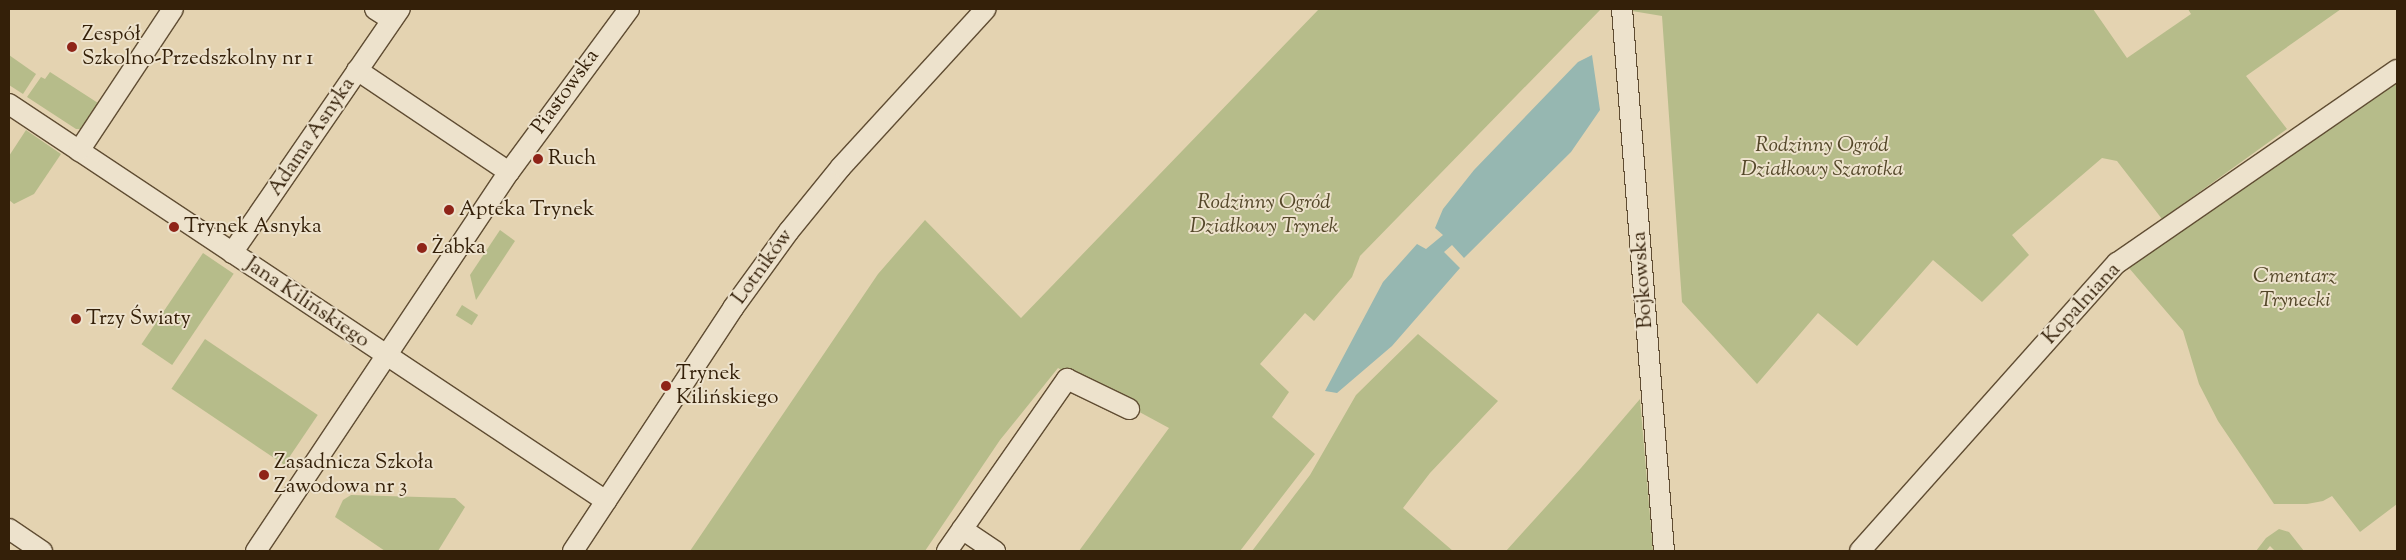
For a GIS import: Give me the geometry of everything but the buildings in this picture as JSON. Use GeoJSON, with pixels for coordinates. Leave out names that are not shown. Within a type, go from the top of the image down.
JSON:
{"type":"FeatureCollection","features":[{"type":"Feature","properties":{"kind":"street"},"geometry":{"type":"LineString","coordinates":[[79,150],[173,9]]}},
{"type":"Feature","properties":{"kind":"street"},"geometry":{"type":"LineString","coordinates":[[375,9],[396,14]]}},
{"type":"Feature","properties":{"kind":"street","name":"Piastowska"},"geometry":{"type":"LineString","coordinates":[[256,551],[385,355],[509,172],[629,9]]}},
{"type":"Feature","properties":{"kind":"street","name":"Lotników"},"geometry":{"type":"LineString","coordinates":[[573,551],[733,308],[789,231],[841,167],[986,9]]}},
{"type":"Feature","properties":{"kind":"street","name":"Bojkowska"},"geometry":{"type":"LineString","coordinates":[[1622,9],[1664,551]]}},
{"type":"Feature","properties":{"kind":"street","name":"Adama Asnyka"},"geometry":{"type":"LineString","coordinates":[[232,253],[396,14]]}},
{"type":"Feature","properties":{"kind":"street","name":"Adama Asnyka"},"geometry":{"type":"LineString","coordinates":[[357,70],[509,172]]}},
{"type":"Feature","properties":{"kind":"street","name":"Kopalniana"},"geometry":{"type":"LineString","coordinates":[[1860,551],[2117,263],[2397,70]]}},
{"type":"Feature","properties":{"kind":"street","name":"Jana Kilińskiego"},"geometry":{"type":"LineString","coordinates":[[9,104],[606,501]]}},
{"type":"Feature","properties":{"kind":"street"},"geometry":{"type":"LineString","coordinates":[[947,551],[1067,379],[1129,409]]}},
{"type":"Feature","properties":{"kind":"street"},"geometry":{"type":"LineString","coordinates":[[9,529],[42,551]]}},
{"type":"Feature","properties":{"kind":"street"},"geometry":{"type":"LineString","coordinates":[[962,529],[995,551]]}},
{"type":"Feature","properties":{"kind":"green space","name":"Rodzinny Ogród Działkowy Trynek"},"geometry":{"type":"Polygon","coordinates":[[[1319,9],[1601,9],[1360,256],[1352,277],[1314,321],[1305,313],[1260,364],[1289,392],[1272,417],[1315,454],[1240,551],[1079,551],[1169,428],[1058,368],[1000,440],[925,551],[690,551],[878,274],[925,220],[1021,318],[1319,9]]]}},
{"type":"Feature","properties":{"kind":"green space","name":"Rodzinny Ogród Działkowy Szarotka"},"geometry":{"type":"Polygon","coordinates":[[[1620,9],[2093,9],[2127,58],[2191,14],[2188,9],[2341,9],[2246,76],[2287,129],[2162,219],[2117,161],[2102,158],[2012,235],[2029,255],[1982,302],[1933,260],[1857,346],[1818,313],[1757,384],[1682,302],[1662,16],[1620,9]]]}},
{"type":"Feature","properties":{"kind":"green space"},"geometry":{"type":"Polygon","coordinates":[[[9,55],[36,74],[23,94],[9,85],[9,55]]]}},
{"type":"Feature","properties":{"kind":"green space"},"geometry":{"type":"Polygon","coordinates":[[[50,72],[98,103],[81,129],[76,129],[27,97],[41,77],[45,79],[50,72]]]}},
{"type":"Feature","properties":{"kind":"green space","name":"Cmentarz Trynecki"},"geometry":{"type":"Polygon","coordinates":[[[2397,82],[2397,504],[2360,532],[2332,496],[2323,501],[2307,504],[2274,504],[2218,421],[2199,384],[2183,331],[2129,268],[2243,185],[2397,82]]]}},
{"type":"Feature","properties":{"kind":"green space"},"geometry":{"type":"Polygon","coordinates":[[[26,130],[61,154],[34,194],[14,204],[9,200],[9,156],[26,130]]]}},
{"type":"Feature","properties":{"kind":"green space"},"geometry":{"type":"Polygon","coordinates":[[[500,230],[515,241],[476,300],[470,275],[500,230]]]}},
{"type":"Feature","properties":{"kind":"green space"},"geometry":{"type":"Polygon","coordinates":[[[203,253],[234,274],[172,365],[141,344],[203,253]]]}},
{"type":"Feature","properties":{"kind":"green space"},"geometry":{"type":"Polygon","coordinates":[[[462,305],[478,315],[472,325],[456,315],[462,305]]]}},
{"type":"Feature","properties":{"kind":"green space"},"geometry":{"type":"Polygon","coordinates":[[[1418,334],[1498,401],[1430,473],[1403,508],[1453,551],[1252,551],[1310,475],[1356,395],[1418,334]]]}},
{"type":"Feature","properties":{"kind":"green space"},"geometry":{"type":"Polygon","coordinates":[[[205,339],[318,415],[284,465],[171,389],[205,339]]]}},
{"type":"Feature","properties":{"kind":"green space"},"geometry":{"type":"Polygon","coordinates":[[[1640,399],[1653,551],[1506,551],[1581,468],[1640,399]]]}},
{"type":"Feature","properties":{"kind":"green space"},"geometry":{"type":"Polygon","coordinates":[[[351,495],[455,498],[465,507],[438,551],[385,551],[335,517],[343,500],[351,495]]]}},
{"type":"Feature","properties":{"kind":"green space"},"geometry":{"type":"Polygon","coordinates":[[[2279,529],[2289,532],[2304,551],[2275,551],[2270,546],[2266,551],[2256,551],[2266,538],[2279,529]]]}},
{"type":"Feature","properties":{"kind":"water"},"geometry":{"type":"Polygon","coordinates":[[[1592,55],[1600,110],[1571,152],[1464,258],[1452,245],[1444,252],[1460,268],[1392,346],[1337,393],[1325,391],[1383,282],[1417,244],[1426,249],[1443,235],[1435,228],[1443,209],[1474,170],[1578,62],[1592,55]]]}},
{"type":"Feature","properties":{"kind":"place","name":"Zespół Szkolno-Przedszkolny nr 1"},"geometry":{"type":"Point","coordinates":[72,47]}},
{"type":"Feature","properties":{"kind":"place","name":"Ruch"},"geometry":{"type":"Point","coordinates":[538,159]}},
{"type":"Feature","properties":{"kind":"place","name":"Apteka Trynek"},"geometry":{"type":"Point","coordinates":[449,210]}},
{"type":"Feature","properties":{"kind":"place","name":"Trynek Asnyka"},"geometry":{"type":"Point","coordinates":[174,227]}},
{"type":"Feature","properties":{"kind":"place","name":"Żabka"},"geometry":{"type":"Point","coordinates":[422,248]}},
{"type":"Feature","properties":{"kind":"place","name":"Trzy Światy"},"geometry":{"type":"Point","coordinates":[76,319]}},
{"type":"Feature","properties":{"kind":"place","name":"Trynek Kilińskiego"},"geometry":{"type":"Point","coordinates":[666,386]}},
{"type":"Feature","properties":{"kind":"place","name":"Zasadnicza Szkoła Zawodowa nr 3"},"geometry":{"type":"Point","coordinates":[264,475]}}]}
